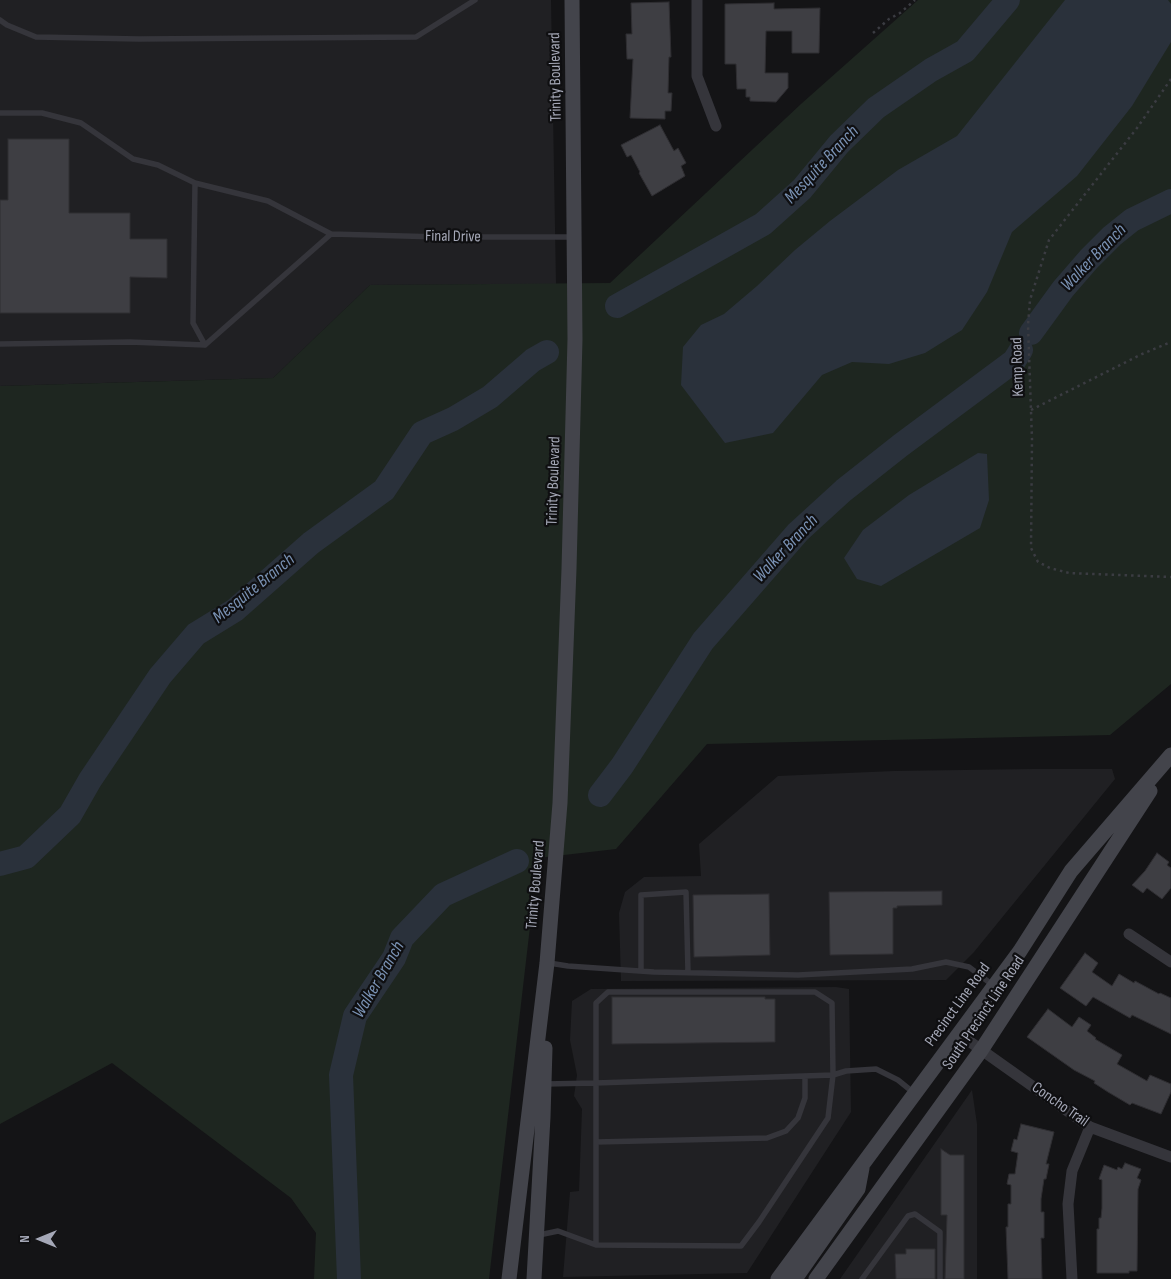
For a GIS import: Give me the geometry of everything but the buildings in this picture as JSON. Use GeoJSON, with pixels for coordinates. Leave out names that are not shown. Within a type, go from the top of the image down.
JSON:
{"type":"FeatureCollection","features":[{"type":"Feature","properties":{"kind":"main road","name":"Trinity Boulevard"},"geometry":{"type":"LineString","coordinates":[[509,1279],[547,963],[560,803],[575,338],[572,0]]}},
{"type":"Feature","properties":{"kind":"main road","name":"Precinct Line Road"},"geometry":{"type":"LineString","coordinates":[[778,1279],[1020,951],[1071,871],[1171,757]]}},
{"type":"Feature","properties":{"kind":"main road","name":"South Precinct Line Road"},"geometry":{"type":"LineString","coordinates":[[816,1279],[982,1049],[1171,757]]}},
{"type":"Feature","properties":{"kind":"main road","name":"Trinity Boulevard"},"geometry":{"type":"LineString","coordinates":[[534,1279],[545,1084],[547,963]]}},
{"type":"Feature","properties":{"kind":"main road"},"geometry":{"type":"LineString","coordinates":[[795,1279],[858,1189],[863,1164]]}},
{"type":"Feature","properties":{"kind":"street"},"geometry":{"type":"LineString","coordinates":[[697,0],[697,76],[716,126]]}},
{"type":"Feature","properties":{"kind":"street"},"geometry":{"type":"LineString","coordinates":[[1129,934],[1171,962]]}},
{"type":"Feature","properties":{"kind":"street","name":"Concho Trail"},"geometry":{"type":"LineString","coordinates":[[960,1034],[1090,1126],[1171,1157]]}},
{"type":"Feature","properties":{"kind":"street"},"geometry":{"type":"LineString","coordinates":[[1072,1279],[1068,1204],[1072,1172],[1090,1126]]}},
{"type":"Feature","properties":{"kind":"lane"},"geometry":{"type":"LineString","coordinates":[[0,20],[7,25],[36,36],[139,39],[416,37],[475,0]]}},
{"type":"Feature","properties":{"kind":"lane"},"geometry":{"type":"LineString","coordinates":[[0,114],[42,113],[81,124],[133,158],[158,165],[195,183],[268,201],[331,234],[205,345],[130,342],[0,344]]}},
{"type":"Feature","properties":{"kind":"lane"},"geometry":{"type":"LineString","coordinates":[[195,183],[193,323],[205,345]]}},
{"type":"Feature","properties":{"kind":"lane","name":"Final Drive"},"geometry":{"type":"LineString","coordinates":[[331,234],[440,237],[575,237]]}},
{"type":"Feature","properties":{"kind":"lane"},"geometry":{"type":"LineString","coordinates":[[641,971],[641,895],[686,892],[688,972]]}},
{"type":"Feature","properties":{"kind":"lane"},"geometry":{"type":"LineString","coordinates":[[547,963],[641,971],[808,975],[912,969],[946,962],[969,967],[994,986]]}},
{"type":"Feature","properties":{"kind":"lane"},"geometry":{"type":"LineString","coordinates":[[536,1236],[558,1231],[596,1245],[740,1246],[759,1222],[828,1118],[833,1075],[832,1003],[814,992],[608,992],[596,1003],[596,1245]]}},
{"type":"Feature","properties":{"kind":"lane"},"geometry":{"type":"LineString","coordinates":[[545,1084],[833,1075],[846,1070],[876,1069],[898,1080],[914,1093]]}},
{"type":"Feature","properties":{"kind":"lane"},"geometry":{"type":"LineString","coordinates":[[596,1142],[768,1138],[786,1131],[798,1118],[805,1098],[805,1076]]}},
{"type":"Feature","properties":{"kind":"lane"},"geometry":{"type":"LineString","coordinates":[[862,1279],[908,1216],[915,1214],[940,1232],[940,1279]]}},
{"type":"Feature","properties":{"kind":"path"},"geometry":{"type":"LineString","coordinates":[[873,33],[915,0]]}},
{"type":"Feature","properties":{"kind":"path","name":"Kemp Road"},"geometry":{"type":"LineString","coordinates":[[1171,79],[1137,128],[1049,240],[1030,300],[1028,325],[1031,410],[1031,548],[1038,562],[1050,568],[1069,573],[1171,577]]}},
{"type":"Feature","properties":{"kind":"path"},"geometry":{"type":"LineString","coordinates":[[1031,410],[1142,354],[1171,342]]}},
{"type":"Feature","properties":{"kind":"shaded area"},"geometry":{"type":"Polygon","coordinates":[[[0,0],[551,0],[556,284],[370,285],[273,378],[0,386],[0,0]]]}},
{"type":"Feature","properties":{"kind":"shaded area"},"geometry":{"type":"Polygon","coordinates":[[[918,0],[1171,0],[1171,684],[1110,735],[707,744],[616,849],[538,858],[489,1279],[314,1279],[316,1233],[291,1198],[112,1063],[0,1124],[0,386],[273,378],[370,285],[610,283],[801,104],[918,0]]]}},
{"type":"Feature","properties":{"kind":"shaded area"},"geometry":{"type":"Polygon","coordinates":[[[1065,0],[1168,0],[1171,4],[1171,42],[1132,106],[1077,176],[1012,232],[987,292],[962,330],[925,353],[889,364],[852,362],[822,375],[773,433],[725,443],[681,385],[683,347],[701,325],[724,314],[830,221],[898,170],[957,136],[1065,0]]]}},
{"type":"Feature","properties":{"kind":"shaded area"},"geometry":{"type":"Polygon","coordinates":[[[978,453],[987,454],[989,500],[980,528],[881,586],[857,579],[844,558],[863,530],[909,495],[978,453]]]}},
{"type":"Feature","properties":{"kind":"shaded area"},"geometry":{"type":"Polygon","coordinates":[[[1112,769],[1115,779],[974,952],[946,980],[621,981],[619,913],[625,892],[644,877],[701,876],[699,844],[778,776],[894,771],[1112,769]]]}},
{"type":"Feature","properties":{"kind":"shaded area"},"geometry":{"type":"Polygon","coordinates":[[[836,987],[849,989],[851,1112],[747,1273],[563,1277],[570,1192],[579,1191],[582,1109],[574,1096],[577,1075],[570,1040],[572,1001],[591,989],[836,987]]]}},
{"type":"Feature","properties":{"kind":"shaded area"},"geometry":{"type":"Polygon","coordinates":[[[972,1090],[977,1124],[977,1279],[840,1279],[972,1090]]]}},
{"type":"Feature","properties":{"kind":"waterway","name":"Mesquite Branch"},"geometry":{"type":"LineString","coordinates":[[617,306],[763,224],[802,189],[839,144],[876,108],[931,70],[965,51],[1008,0]]}},
{"type":"Feature","properties":{"kind":"waterway","name":"Walker Branch"},"geometry":{"type":"LineString","coordinates":[[1031,333],[1063,289],[1112,236],[1132,220],[1171,201]]}},
{"type":"Feature","properties":{"kind":"waterway","name":"Walker Branch"},"geometry":{"type":"LineString","coordinates":[[600,795],[622,766],[703,641],[798,532],[844,490],[1014,361],[1021,350]]}},
{"type":"Feature","properties":{"kind":"waterway","name":"Mesquite Branch"},"geometry":{"type":"LineString","coordinates":[[0,864],[26,857],[70,815],[90,780],[160,676],[196,634],[235,610],[311,543],[384,490],[422,433],[453,419],[490,397],[533,360],[547,352]]}},
{"type":"Feature","properties":{"kind":"waterway","name":"Walker Branch"},"geometry":{"type":"LineString","coordinates":[[349,1279],[341,1075],[355,1016],[394,958],[402,938],[443,895],[517,861]]}}]}
